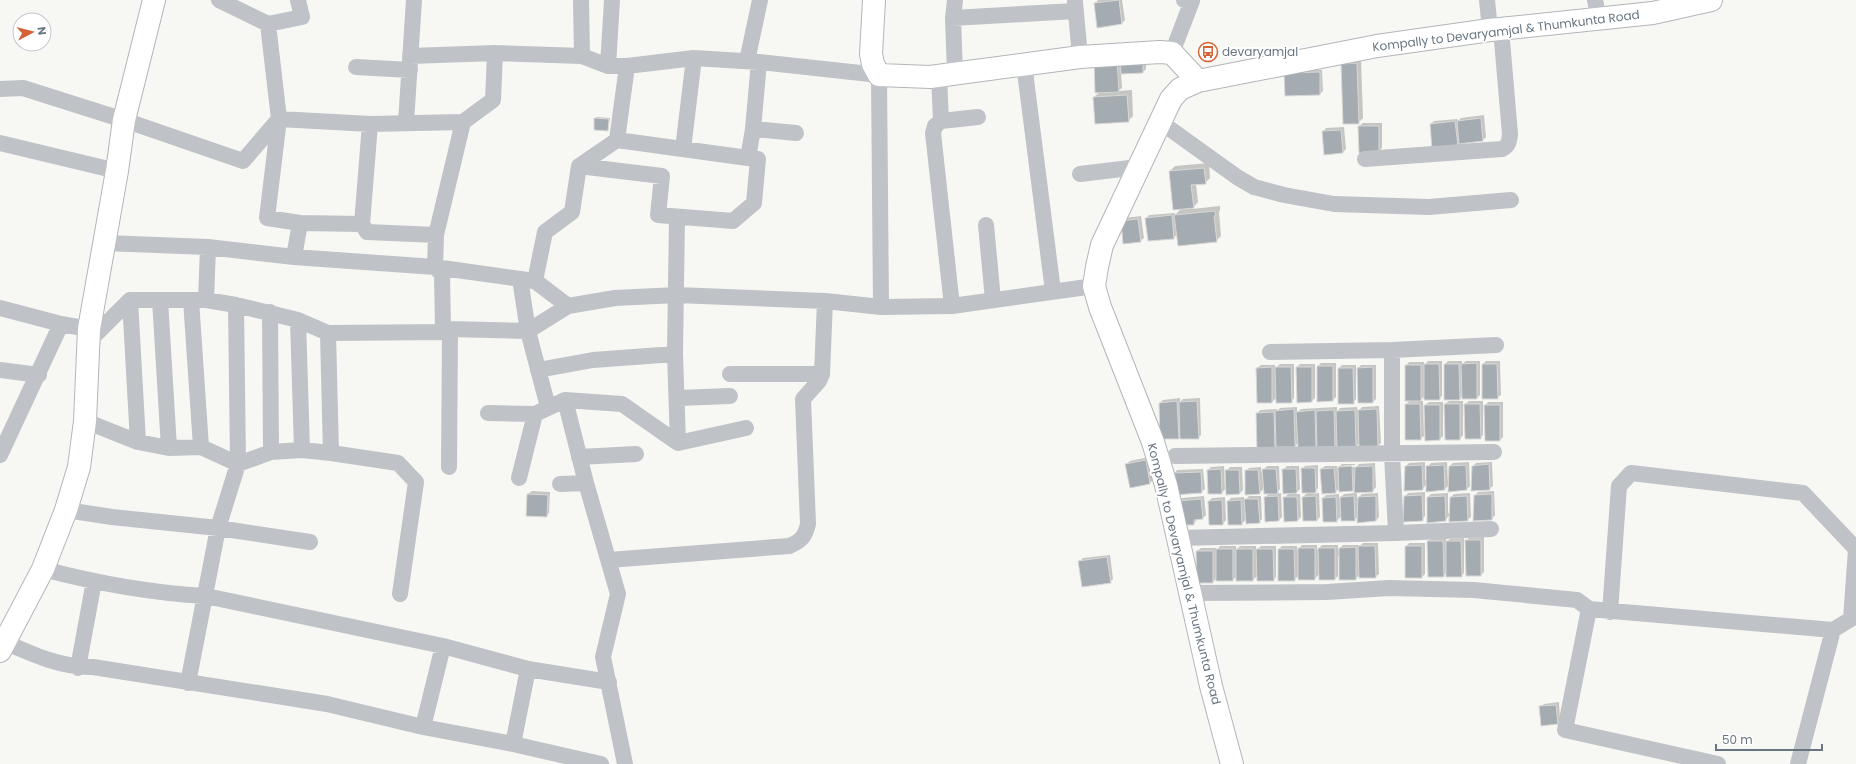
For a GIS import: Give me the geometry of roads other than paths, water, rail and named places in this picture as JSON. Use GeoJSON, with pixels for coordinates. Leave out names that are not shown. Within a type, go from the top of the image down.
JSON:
{"type":"FeatureCollection","features":[{"type":"Feature","properties":{"kind":"main road"},"geometry":{"type":"LineString","coordinates":[[1,644],[43,569],[66,510],[79,467],[85,421],[89,336],[117,171],[124,120],[154,0]]}},
{"type":"Feature","properties":{"kind":"main road"},"geometry":{"type":"LineString","coordinates":[[874,0],[871,54],[873,64],[879,75],[899,76],[947,74],[1080,57],[1160,52],[1172,53],[1198,81]]}},
{"type":"Feature","properties":{"kind":"main road","name":"Kompally to Devaryamjal & Thumkunta Road"},"geometry":{"type":"LineString","coordinates":[[1232,764],[1210,686],[1166,485],[1153,442],[1100,307],[1094,286],[1096,267],[1102,245],[1171,98],[1180,89],[1198,81],[1377,46],[1496,30],[1597,9],[1653,13],[1711,0]]}},
{"type":"Feature","properties":{"kind":"street"},"geometry":{"type":"LineString","coordinates":[[218,0],[268,24],[302,17],[298,0]]}},
{"type":"Feature","properties":{"kind":"street"},"geometry":{"type":"LineString","coordinates":[[406,122],[414,0]]}},
{"type":"Feature","properties":{"kind":"street"},"geometry":{"type":"LineString","coordinates":[[581,0],[582,56]]}},
{"type":"Feature","properties":{"kind":"street"},"geometry":{"type":"LineString","coordinates":[[608,66],[612,0]]}},
{"type":"Feature","properties":{"kind":"street"},"geometry":{"type":"LineString","coordinates":[[748,158],[753,129],[753,62],[760,0]]}},
{"type":"Feature","properties":{"kind":"street"},"geometry":{"type":"LineString","coordinates":[[941,121],[955,0]]}},
{"type":"Feature","properties":{"kind":"street"},"geometry":{"type":"LineString","coordinates":[[1172,53],[1192,1],[1184,0]]}},
{"type":"Feature","properties":{"kind":"street"},"geometry":{"type":"LineString","coordinates":[[1365,159],[1502,149],[1507,146],[1510,134],[1496,30],[1487,0]]}},
{"type":"Feature","properties":{"kind":"street"},"geometry":{"type":"LineString","coordinates":[[953,18],[1075,5],[1080,57]]}},
{"type":"Feature","properties":{"kind":"street"},"geometry":{"type":"LineString","coordinates":[[268,24],[279,120],[267,218],[300,223],[362,224]]}},
{"type":"Feature","properties":{"kind":"street"},"geometry":{"type":"LineString","coordinates":[[279,120],[370,124],[406,122],[463,122],[493,100],[495,53]]}},
{"type":"Feature","properties":{"kind":"street"},"geometry":{"type":"LineString","coordinates":[[356,67],[410,63],[495,53],[582,56],[608,66],[627,66],[694,58],[753,62],[879,75],[881,307]]}},
{"type":"Feature","properties":{"kind":"street"},"geometry":{"type":"LineString","coordinates":[[683,149],[694,58]]}},
{"type":"Feature","properties":{"kind":"street"},"geometry":{"type":"LineString","coordinates":[[1024,64],[1053,291]]}},
{"type":"Feature","properties":{"kind":"street"},"geometry":{"type":"LineString","coordinates":[[617,140],[627,66]]}},
{"type":"Feature","properties":{"kind":"street"},"geometry":{"type":"LineString","coordinates":[[0,88],[23,88],[124,120],[243,161],[279,120]]}},
{"type":"Feature","properties":{"kind":"street"},"geometry":{"type":"LineString","coordinates":[[952,306],[933,133],[935,126],[941,121],[978,117]]}},
{"type":"Feature","properties":{"kind":"street"},"geometry":{"type":"LineString","coordinates":[[1159,121],[1237,177],[1254,187],[1284,195],[1334,204],[1429,207],[1511,200]]}},
{"type":"Feature","properties":{"kind":"street"},"geometry":{"type":"LineString","coordinates":[[449,467],[446,331],[442,274],[435,267],[436,235],[463,122]]}},
{"type":"Feature","properties":{"kind":"street"},"geometry":{"type":"LineString","coordinates":[[370,124],[362,224],[367,232],[436,235]]}},
{"type":"Feature","properties":{"kind":"street"},"geometry":{"type":"LineString","coordinates":[[753,129],[796,134]]}},
{"type":"Feature","properties":{"kind":"street"},"geometry":{"type":"LineString","coordinates":[[519,478],[542,410],[538,370],[528,331],[527,280],[545,232],[572,212],[580,166],[617,140],[758,159],[754,203],[733,221],[658,215],[662,176],[580,166]]}},
{"type":"Feature","properties":{"kind":"street"},"geometry":{"type":"LineString","coordinates":[[0,146],[117,171]]}},
{"type":"Feature","properties":{"kind":"street"},"geometry":{"type":"LineString","coordinates":[[1080,174],[1138,167]]}},
{"type":"Feature","properties":{"kind":"street"},"geometry":{"type":"LineString","coordinates":[[677,217],[676,354],[678,443]]}},
{"type":"Feature","properties":{"kind":"street"},"geometry":{"type":"LineString","coordinates":[[294,257],[300,223]]}},
{"type":"Feature","properties":{"kind":"street"},"geometry":{"type":"LineString","coordinates":[[986,225],[993,300]]}},
{"type":"Feature","properties":{"kind":"street"},"geometry":{"type":"LineString","coordinates":[[105,243],[208,247],[294,257],[435,267],[527,280],[568,306]]}},
{"type":"Feature","properties":{"kind":"street"},"geometry":{"type":"LineString","coordinates":[[201,447],[199,300],[208,247]]}},
{"type":"Feature","properties":{"kind":"street"},"geometry":{"type":"LineString","coordinates":[[0,308],[62,324],[89,336],[130,300],[199,300],[236,305],[298,320],[328,333],[528,331],[568,306],[615,298],[676,295],[825,301],[881,307],[952,306],[1094,286]]}},
{"type":"Feature","properties":{"kind":"street"},"geometry":{"type":"LineString","coordinates":[[130,300],[138,442]]}},
{"type":"Feature","properties":{"kind":"street"},"geometry":{"type":"LineString","coordinates":[[160,300],[169,448]]}},
{"type":"Feature","properties":{"kind":"street"},"geometry":{"type":"LineString","coordinates":[[609,560],[789,546],[799,542],[806,534],[808,524],[803,400],[819,381],[822,374],[825,301]]}},
{"type":"Feature","properties":{"kind":"street"},"geometry":{"type":"LineString","coordinates":[[188,683],[218,528],[238,464],[236,305]]}},
{"type":"Feature","properties":{"kind":"street"},"geometry":{"type":"LineString","coordinates":[[270,312],[271,452]]}},
{"type":"Feature","properties":{"kind":"street"},"geometry":{"type":"LineString","coordinates":[[298,320],[302,450]]}},
{"type":"Feature","properties":{"kind":"street"},"geometry":{"type":"LineString","coordinates":[[0,455],[62,324]]}},
{"type":"Feature","properties":{"kind":"street"},"geometry":{"type":"LineString","coordinates":[[328,333],[331,453]]}},
{"type":"Feature","properties":{"kind":"street"},"geometry":{"type":"LineString","coordinates":[[1270,352],[1392,350],[1496,345]]}},
{"type":"Feature","properties":{"kind":"street"},"geometry":{"type":"LineString","coordinates":[[1392,350],[1392,454],[1396,533]]}},
{"type":"Feature","properties":{"kind":"street"},"geometry":{"type":"LineString","coordinates":[[538,370],[593,360],[676,354]]}},
{"type":"Feature","properties":{"kind":"street"},"geometry":{"type":"LineString","coordinates":[[0,370],[39,375]]}},
{"type":"Feature","properties":{"kind":"street"},"geometry":{"type":"LineString","coordinates":[[730,374],[822,374]]}},
{"type":"Feature","properties":{"kind":"street"},"geometry":{"type":"LineString","coordinates":[[678,398],[730,396]]}},
{"type":"Feature","properties":{"kind":"street"},"geometry":{"type":"LineString","coordinates":[[565,400],[586,483],[618,594],[603,657],[624,764]]}},
{"type":"Feature","properties":{"kind":"street"},"geometry":{"type":"LineString","coordinates":[[488,413],[542,410],[565,400],[622,404],[678,443],[746,428]]}},
{"type":"Feature","properties":{"kind":"street"},"geometry":{"type":"LineString","coordinates":[[85,421],[138,442],[169,448],[201,447],[238,464],[271,452],[302,450],[398,463],[416,482],[400,594]]}},
{"type":"Feature","properties":{"kind":"street"},"geometry":{"type":"LineString","coordinates":[[1175,456],[1494,452]]}},
{"type":"Feature","properties":{"kind":"street"},"geometry":{"type":"LineString","coordinates":[[579,457],[636,454]]}},
{"type":"Feature","properties":{"kind":"street"},"geometry":{"type":"LineString","coordinates":[[1190,593],[1327,592],[1389,588],[1474,590],[1577,600],[1589,609],[1610,612],[1833,630],[1851,618],[1856,549],[1803,493],[1631,473],[1619,486],[1610,612]]}},
{"type":"Feature","properties":{"kind":"street"},"geometry":{"type":"LineString","coordinates":[[560,484],[586,483]]}},
{"type":"Feature","properties":{"kind":"street"},"geometry":{"type":"LineString","coordinates":[[66,510],[112,517],[218,528],[310,542]]}},
{"type":"Feature","properties":{"kind":"street"},"geometry":{"type":"LineString","coordinates":[[1177,538],[1396,533],[1491,529]]}},
{"type":"Feature","properties":{"kind":"street"},"geometry":{"type":"LineString","coordinates":[[43,569],[94,581],[183,595],[206,596],[444,646],[528,669],[609,682]]}},
{"type":"Feature","properties":{"kind":"street"},"geometry":{"type":"LineString","coordinates":[[78,668],[94,581]]}},
{"type":"Feature","properties":{"kind":"street"},"geometry":{"type":"LineString","coordinates":[[1589,609],[1564,730],[1718,764]]}},
{"type":"Feature","properties":{"kind":"street"},"geometry":{"type":"LineString","coordinates":[[1798,764],[1833,630]]}},
{"type":"Feature","properties":{"kind":"street"},"geometry":{"type":"LineString","coordinates":[[1,644],[78,668],[93,667],[327,704],[423,727],[513,744],[600,764]]}},
{"type":"Feature","properties":{"kind":"street"},"geometry":{"type":"LineString","coordinates":[[423,727],[444,646]]}},
{"type":"Feature","properties":{"kind":"street"},"geometry":{"type":"LineString","coordinates":[[513,744],[528,669]]}},
{"type":"Feature","properties":{"kind":"place","name":"devaryamjal"},"geometry":{"type":"Point","coordinates":[1208,52]}}]}
